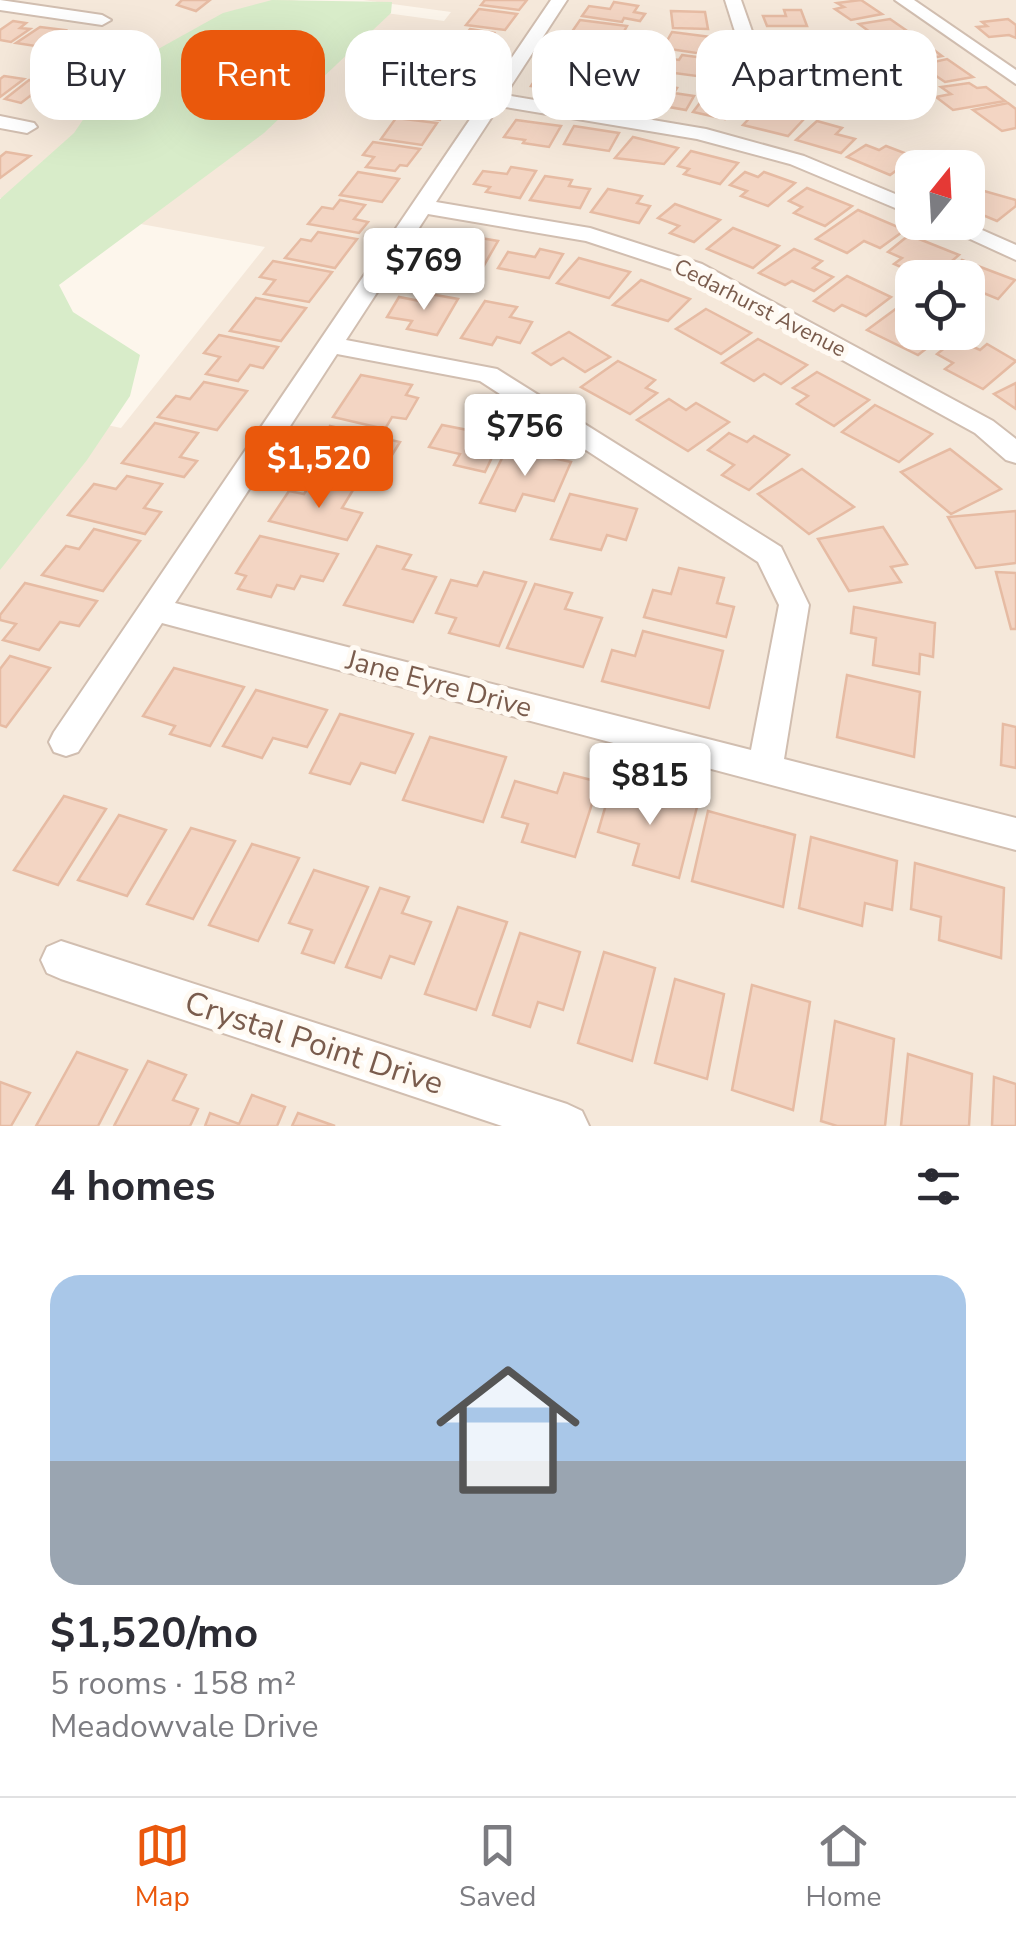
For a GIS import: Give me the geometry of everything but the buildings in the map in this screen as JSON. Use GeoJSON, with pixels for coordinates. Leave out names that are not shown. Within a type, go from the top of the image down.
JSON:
{"type":"FeatureCollection","features":[{"type":"Feature","properties":{"kind":"street"},"geometry":{"type":"LineString","coordinates":[[512,69],[559,0]]}},
{"type":"Feature","properties":{"kind":"street"},"geometry":{"type":"LineString","coordinates":[[733,0],[743,30]]}},
{"type":"Feature","properties":{"kind":"street"},"geometry":{"type":"LineString","coordinates":[[903,0],[1016,78]]}},
{"type":"Feature","properties":{"kind":"street"},"geometry":{"type":"LineString","coordinates":[[0,6],[102,20]]}},
{"type":"Feature","properties":{"kind":"street"},"geometry":{"type":"LineString","coordinates":[[993,62],[1016,58]]}},
{"type":"Feature","properties":{"kind":"street"},"geometry":{"type":"LineString","coordinates":[[512,101],[699,133],[797,160],[895,202]]}},
{"type":"Feature","properties":{"kind":"street"},"geometry":{"type":"LineString","coordinates":[[66,742],[478,120]]}},
{"type":"Feature","properties":{"kind":"street"},"geometry":{"type":"LineString","coordinates":[[0,122],[27,126]]}},
{"type":"Feature","properties":{"kind":"street","name":"Cedarhurst Avenue"},"geometry":{"type":"LineString","coordinates":[[422,206],[590,234],[694,269],[984,427],[1016,454]]}},
{"type":"Feature","properties":{"kind":"street"},"geometry":{"type":"LineString","coordinates":[[984,240],[1016,254]]}},
{"type":"Feature","properties":{"kind":"street"},"geometry":{"type":"LineString","coordinates":[[330,346],[488,375],[770,555],[794,605],[765,768]]}},
{"type":"Feature","properties":{"kind":"street","name":"Jane Eyre Drive"},"geometry":{"type":"LineString","coordinates":[[153,609],[1016,834]]}},
{"type":"Feature","properties":{"kind":"street","name":"Crystal Point Drive"},"geometry":{"type":"LineString","coordinates":[[61,960],[567,1126]]}},
{"type":"Feature","properties":{"kind":"shaded area"},"geometry":{"type":"Polygon","coordinates":[[[0,0],[292,0],[444,21],[451,12],[363,0],[1016,0],[1016,1126],[0,1126],[0,402],[121,428],[265,247],[0,198],[0,0]]]}},
{"type":"Feature","properties":{"kind":"green space"},"geometry":{"type":"Polygon","coordinates":[[[272,0],[392,2],[391,13],[373,30],[345,30],[345,56],[325,75],[325,30],[192,30],[223,13],[272,0]]]}},
{"type":"Feature","properties":{"kind":"green space"},"geometry":{"type":"Polygon","coordinates":[[[181,36],[181,120],[278,120],[59,285],[73,312],[140,355],[130,396],[87,460],[0,570],[0,199],[74,133],[83,120],[161,120],[161,47],[181,36]]]}}]}
